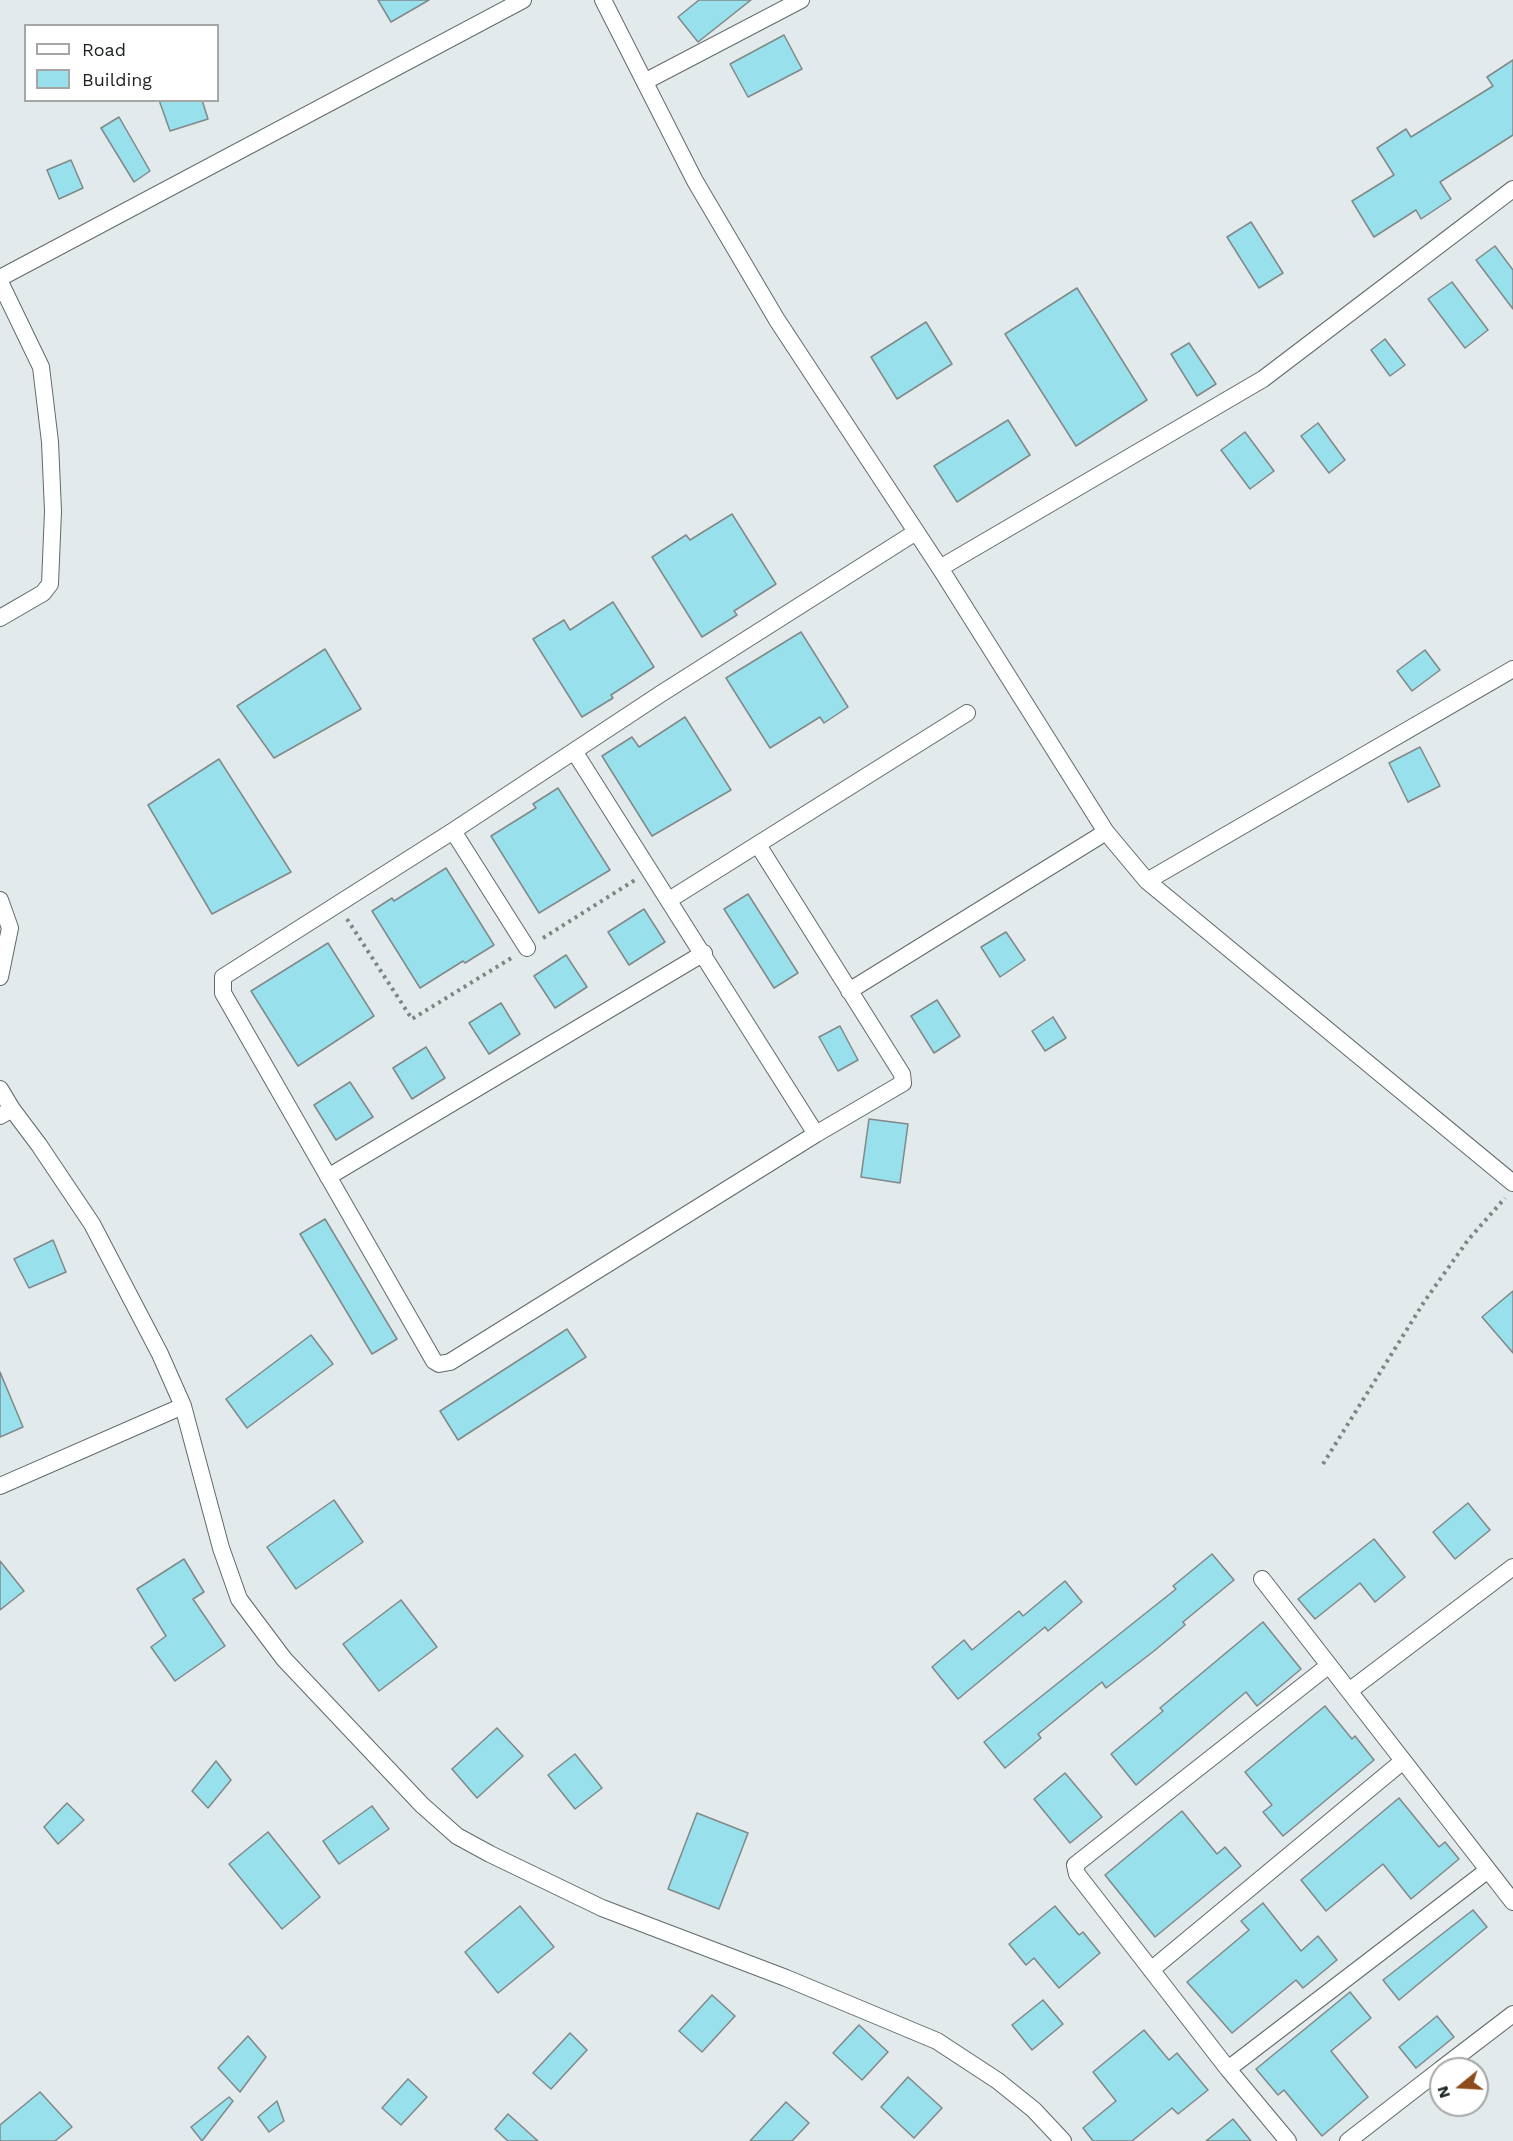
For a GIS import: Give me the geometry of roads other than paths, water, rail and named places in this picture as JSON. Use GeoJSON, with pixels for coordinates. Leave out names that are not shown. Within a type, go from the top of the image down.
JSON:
{"type":"FeatureCollection","features":[{"type":"Feature","properties":{"kind":"street"},"geometry":{"type":"LineString","coordinates":[[0,618],[43,593],[50,584],[53,511],[50,442],[41,367],[0,280],[523,0]]}},
{"type":"Feature","properties":{"kind":"street"},"geometry":{"type":"LineString","coordinates":[[603,0],[695,181],[777,320],[940,568],[1106,832],[1147,881],[1513,1183]]}},
{"type":"Feature","properties":{"kind":"street"},"geometry":{"type":"LineString","coordinates":[[646,81],[801,0]]}},
{"type":"Feature","properties":{"kind":"street"},"geometry":{"type":"LineString","coordinates":[[940,568],[1263,379],[1513,189]]}},
{"type":"Feature","properties":{"kind":"street"},"geometry":{"type":"LineString","coordinates":[[758,845],[902,1074],[903,1083],[816,1134],[444,1364],[439,1364],[430,1357],[220,985],[226,975],[916,532]]}},
{"type":"Feature","properties":{"kind":"street"},"geometry":{"type":"LineString","coordinates":[[1147,881],[1513,669]]}},
{"type":"Feature","properties":{"kind":"street"},"geometry":{"type":"LineString","coordinates":[[669,900],[967,713]]}},
{"type":"Feature","properties":{"kind":"street"},"geometry":{"type":"LineString","coordinates":[[574,751],[649,872],[704,953],[816,1134]]}},
{"type":"Feature","properties":{"kind":"street"},"geometry":{"type":"LineString","coordinates":[[453,831],[527,948]]}},
{"type":"Feature","properties":{"kind":"street"},"geometry":{"type":"LineString","coordinates":[[849,991],[1106,832]]}},
{"type":"Feature","properties":{"kind":"street"},"geometry":{"type":"LineString","coordinates":[[0,900],[10,928],[0,977]]}},
{"type":"Feature","properties":{"kind":"street"},"geometry":{"type":"LineString","coordinates":[[328,1177],[704,953]]}},
{"type":"Feature","properties":{"kind":"street"},"geometry":{"type":"LineString","coordinates":[[0,1089],[6,1113],[102,1242],[160,1354],[183,1406],[221,1548],[239,1599],[255,1624],[284,1659],[445,1827],[490,1854],[602,1908],[786,1978],[937,2042],[998,2081],[1034,2110],[1063,2141]]}},
{"type":"Feature","properties":{"kind":"street"},"geometry":{"type":"LineString","coordinates":[[0,1486],[183,1406]]}},
{"type":"Feature","properties":{"kind":"street"},"geometry":{"type":"LineString","coordinates":[[1349,1691],[1513,1567]]}},
{"type":"Feature","properties":{"kind":"street"},"geometry":{"type":"LineString","coordinates":[[1262,1579],[1513,1902]]}},
{"type":"Feature","properties":{"kind":"street"},"geometry":{"type":"LineString","coordinates":[[1288,2141],[1228,2069],[1151,1970],[1077,1874],[1075,1865],[1328,1666]]}},
{"type":"Feature","properties":{"kind":"street"},"geometry":{"type":"LineString","coordinates":[[1151,1970],[1403,1761]]}},
{"type":"Feature","properties":{"kind":"street"},"geometry":{"type":"LineString","coordinates":[[1228,2069],[1488,1870]]}},
{"type":"Feature","properties":{"kind":"street"},"geometry":{"type":"LineString","coordinates":[[1457,2057],[1513,2014]]}},
{"type":"Feature","properties":{"kind":"street"},"geometry":{"type":"LineString","coordinates":[[1348,2141],[1429,2078]]}}]}
